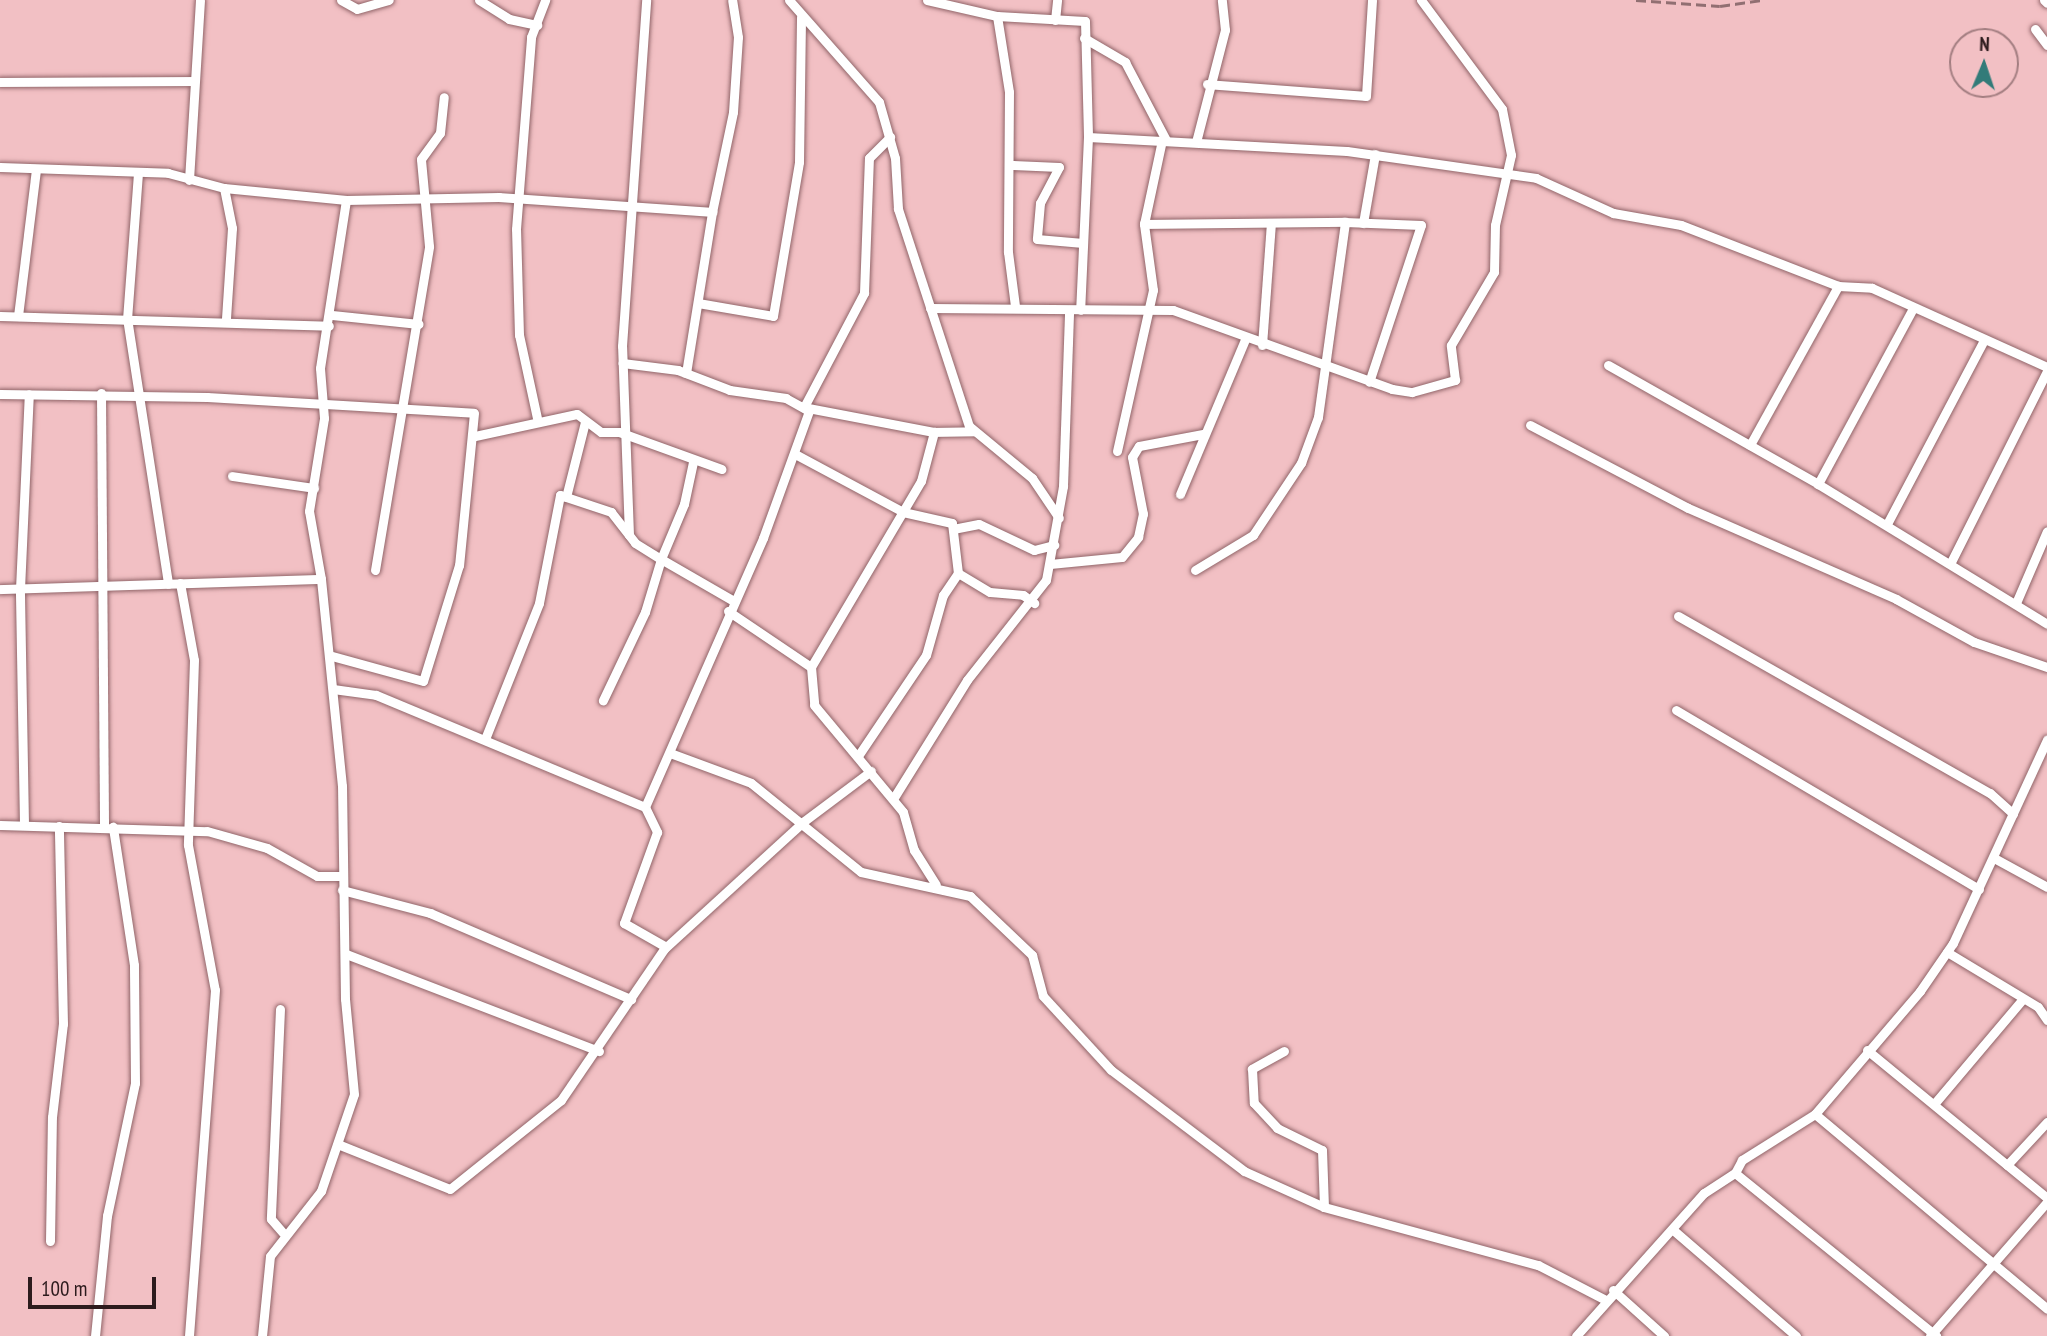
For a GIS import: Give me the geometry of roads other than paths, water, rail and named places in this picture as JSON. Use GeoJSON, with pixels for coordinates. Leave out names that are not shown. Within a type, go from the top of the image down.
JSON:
{"type":"FeatureCollection","features":[{"type":"Feature","properties":{"kind":"street"},"geometry":{"type":"LineString","coordinates":[[189,180],[200,0]]}},
{"type":"Feature","properties":{"kind":"street"},"geometry":{"type":"LineString","coordinates":[[341,0],[356,9],[390,0]]}},
{"type":"Feature","properties":{"kind":"street"},"geometry":{"type":"LineString","coordinates":[[537,418],[519,335],[520,198],[537,25],[545,0]]}},
{"type":"Feature","properties":{"kind":"street"},"geometry":{"type":"LineString","coordinates":[[629,536],[622,363],[629,204],[646,0]]}},
{"type":"Feature","properties":{"kind":"street"},"geometry":{"type":"LineString","coordinates":[[686,373],[712,212],[733,112],[738,37],[732,0]]}},
{"type":"Feature","properties":{"kind":"street"},"geometry":{"type":"LineString","coordinates":[[789,0],[801,17],[879,102],[890,136],[898,209],[973,431],[1032,478],[1059,518]]}},
{"type":"Feature","properties":{"kind":"street"},"geometry":{"type":"LineString","coordinates":[[1055,20],[1057,0]]}},
{"type":"Feature","properties":{"kind":"street"},"geometry":{"type":"LineString","coordinates":[[1196,142],[1207,84],[1225,30],[1222,0]]}},
{"type":"Feature","properties":{"kind":"street"},"geometry":{"type":"LineString","coordinates":[[1207,84],[1366,96],[1372,0]]}},
{"type":"Feature","properties":{"kind":"street"},"geometry":{"type":"LineString","coordinates":[[930,308],[1015,306],[1188,313],[1262,345],[1369,382],[1412,392],[1455,380],[1451,345],[1494,272],[1495,225],[1510,177],[1502,108],[1421,0]]}},
{"type":"Feature","properties":{"kind":"street"},"geometry":{"type":"LineString","coordinates":[[484,1],[497,13],[537,25]]}},
{"type":"Feature","properties":{"kind":"street"},"geometry":{"type":"LineString","coordinates":[[934,1],[998,16],[1085,21],[1088,137],[1080,310]]}},
{"type":"Feature","properties":{"kind":"street"},"geometry":{"type":"LineString","coordinates":[[998,16],[1013,165],[1008,252],[1015,306]]}},
{"type":"Feature","properties":{"kind":"street"},"geometry":{"type":"LineString","coordinates":[[698,303],[773,316],[799,162],[801,17]]}},
{"type":"Feature","properties":{"kind":"street"},"geometry":{"type":"LineString","coordinates":[[2035,29],[2047,45]]}},
{"type":"Feature","properties":{"kind":"street"},"geometry":{"type":"LineString","coordinates":[[1084,38],[1125,62],[1164,140],[1144,224],[1153,290],[1117,451]]}},
{"type":"Feature","properties":{"kind":"street"},"geometry":{"type":"LineString","coordinates":[[0,82],[194,81]]}},
{"type":"Feature","properties":{"kind":"street"},"geometry":{"type":"LineString","coordinates":[[375,570],[419,324],[429,246],[421,159],[440,133],[444,97]]}},
{"type":"Feature","properties":{"kind":"street"},"geometry":{"type":"LineString","coordinates":[[645,807],[795,454],[807,406],[864,293],[869,158],[890,136]]}},
{"type":"Feature","properties":{"kind":"street"},"geometry":{"type":"LineString","coordinates":[[1088,137],[1375,154],[1510,177],[1536,178],[1613,213],[1681,225],[1838,286],[1872,288],[1912,310],[2047,369],[1951,562]]}},
{"type":"Feature","properties":{"kind":"street"},"geometry":{"type":"LineString","coordinates":[[1363,223],[1375,154]]}},
{"type":"Feature","properties":{"kind":"street"},"geometry":{"type":"LineString","coordinates":[[1013,165],[1059,167],[1040,203],[1037,239],[1083,243]]}},
{"type":"Feature","properties":{"kind":"street"},"geometry":{"type":"LineString","coordinates":[[0,167],[138,173],[224,188],[346,200],[424,196],[520,198],[712,212]]}},
{"type":"Feature","properties":{"kind":"street"},"geometry":{"type":"LineString","coordinates":[[18,316],[36,169]]}},
{"type":"Feature","properties":{"kind":"street"},"geometry":{"type":"LineString","coordinates":[[138,173],[127,318],[136,396],[168,584]]}},
{"type":"Feature","properties":{"kind":"street"},"geometry":{"type":"LineString","coordinates":[[224,188],[232,228],[226,319]]}},
{"type":"Feature","properties":{"kind":"street"},"geometry":{"type":"LineString","coordinates":[[262,1336],[264,1275],[283,1233],[321,1191],[340,1145],[354,1094],[341,876],[343,807],[332,656],[321,579],[309,531],[321,403],[320,368],[332,315],[346,200]]}},
{"type":"Feature","properties":{"kind":"street"},"geometry":{"type":"LineString","coordinates":[[1144,224],[1345,222],[1421,225],[1369,382]]}},
{"type":"Feature","properties":{"kind":"street"},"geometry":{"type":"LineString","coordinates":[[1195,570],[1253,535],[1301,463],[1318,417],[1345,222]]}},
{"type":"Feature","properties":{"kind":"street"},"geometry":{"type":"LineString","coordinates":[[1262,345],[1271,223]]}},
{"type":"Feature","properties":{"kind":"street"},"geometry":{"type":"LineString","coordinates":[[1750,445],[1838,286]]}},
{"type":"Feature","properties":{"kind":"street"},"geometry":{"type":"LineString","coordinates":[[893,799],[967,680],[1034,603],[1050,564],[1059,518],[1069,310]]}},
{"type":"Feature","properties":{"kind":"street"},"geometry":{"type":"LineString","coordinates":[[1818,484],[1912,310]]}},
{"type":"Feature","properties":{"kind":"street"},"geometry":{"type":"LineString","coordinates":[[332,315],[419,324]]}},
{"type":"Feature","properties":{"kind":"street"},"geometry":{"type":"LineString","coordinates":[[0,316],[226,319],[329,326]]}},
{"type":"Feature","properties":{"kind":"street"},"geometry":{"type":"LineString","coordinates":[[1181,494],[1203,434],[1246,337]]}},
{"type":"Feature","properties":{"kind":"street"},"geometry":{"type":"LineString","coordinates":[[1886,523],[1984,340]]}},
{"type":"Feature","properties":{"kind":"street"},"geometry":{"type":"LineString","coordinates":[[622,363],[686,373],[807,406],[934,432],[973,431]]}},
{"type":"Feature","properties":{"kind":"street"},"geometry":{"type":"LineString","coordinates":[[1608,365],[1886,523],[2047,624]]}},
{"type":"Feature","properties":{"kind":"street"},"geometry":{"type":"LineString","coordinates":[[95,1336],[107,1216],[135,1083],[134,965],[109,827],[102,393]]}},
{"type":"Feature","properties":{"kind":"street"},"geometry":{"type":"LineString","coordinates":[[0,394],[102,393],[321,403],[401,413],[472,413],[475,436],[460,565],[423,681],[332,656]]}},
{"type":"Feature","properties":{"kind":"street"},"geometry":{"type":"LineString","coordinates":[[24,824],[20,589],[29,394]]}},
{"type":"Feature","properties":{"kind":"street"},"geometry":{"type":"LineString","coordinates":[[475,436],[537,418],[577,414],[584,422],[693,462],[722,469]]}},
{"type":"Feature","properties":{"kind":"street"},"geometry":{"type":"LineString","coordinates":[[566,497],[584,422]]}},
{"type":"Feature","properties":{"kind":"street"},"geometry":{"type":"LineString","coordinates":[[1530,425],[1688,508],[1896,599],[1973,642],[2047,667]]}},
{"type":"Feature","properties":{"kind":"street"},"geometry":{"type":"LineString","coordinates":[[934,432],[921,481],[811,667],[814,705],[893,799],[936,885]]}},
{"type":"Feature","properties":{"kind":"street"},"geometry":{"type":"LineString","coordinates":[[1050,564],[1122,557],[1138,537],[1143,514],[1132,457],[1139,446],[1203,434]]}},
{"type":"Feature","properties":{"kind":"street"},"geometry":{"type":"LineString","coordinates":[[795,454],[903,512],[952,523],[958,573],[920,664],[858,756]]}},
{"type":"Feature","properties":{"kind":"street"},"geometry":{"type":"LineString","coordinates":[[603,700],[645,612],[661,559],[684,504],[693,462]]}},
{"type":"Feature","properties":{"kind":"street"},"geometry":{"type":"LineString","coordinates":[[232,476],[314,488]]}},
{"type":"Feature","properties":{"kind":"street"},"geometry":{"type":"LineString","coordinates":[[485,739],[539,603],[560,495],[611,512],[629,536],[661,559],[732,600]]}},
{"type":"Feature","properties":{"kind":"street"},"geometry":{"type":"LineString","coordinates":[[953,528],[979,524],[1034,550],[1054,545]]}},
{"type":"Feature","properties":{"kind":"street"},"geometry":{"type":"LineString","coordinates":[[2016,603],[2047,531]]}},
{"type":"Feature","properties":{"kind":"street"},"geometry":{"type":"LineString","coordinates":[[958,573],[990,592],[1023,596],[1034,603]]}},
{"type":"Feature","properties":{"kind":"street"},"geometry":{"type":"LineString","coordinates":[[0,589],[321,579]]}},
{"type":"Feature","properties":{"kind":"street"},"geometry":{"type":"LineString","coordinates":[[180,583],[194,660],[192,828],[188,845],[215,990],[188,1336]]}},
{"type":"Feature","properties":{"kind":"street"},"geometry":{"type":"LineString","coordinates":[[728,611],[811,667]]}},
{"type":"Feature","properties":{"kind":"street"},"geometry":{"type":"LineString","coordinates":[[1678,616],[1990,793],[2013,814]]}},
{"type":"Feature","properties":{"kind":"street"},"geometry":{"type":"LineString","coordinates":[[333,689],[376,695],[645,807],[657,832],[624,923],[666,947]]}},
{"type":"Feature","properties":{"kind":"street"},"geometry":{"type":"LineString","coordinates":[[1676,710],[1979,889]]}},
{"type":"Feature","properties":{"kind":"street"},"geometry":{"type":"LineString","coordinates":[[1576,1336],[1604,1300],[1704,1193],[1735,1173],[1742,1160],[1815,1114],[1947,952],[1994,858],[2047,740]]}},
{"type":"Feature","properties":{"kind":"street"},"geometry":{"type":"LineString","coordinates":[[670,753],[751,783],[803,822],[861,872],[936,885],[970,896],[1032,956],[1044,996],[1111,1070],[1244,1171],[1324,1207],[1538,1265],[1604,1300]]}},
{"type":"Feature","properties":{"kind":"street"},"geometry":{"type":"LineString","coordinates":[[340,1145],[445,1192],[561,1100],[599,1051],[666,947],[803,822],[871,771]]}},
{"type":"Feature","properties":{"kind":"street"},"geometry":{"type":"LineString","coordinates":[[0,825],[192,828],[267,848],[317,876],[341,876]]}},
{"type":"Feature","properties":{"kind":"street"},"geometry":{"type":"LineString","coordinates":[[50,1241],[52,1117],[63,1024],[59,826]]}},
{"type":"Feature","properties":{"kind":"street"},"geometry":{"type":"LineString","coordinates":[[1994,858],[2047,887]]}},
{"type":"Feature","properties":{"kind":"street"},"geometry":{"type":"LineString","coordinates":[[342,890],[430,913],[631,999]]}},
{"type":"Feature","properties":{"kind":"street"},"geometry":{"type":"LineString","coordinates":[[1947,952],[2022,1000],[2047,1020]]}},
{"type":"Feature","properties":{"kind":"street"},"geometry":{"type":"LineString","coordinates":[[346,954],[599,1051]]}},
{"type":"Feature","properties":{"kind":"street"},"geometry":{"type":"LineString","coordinates":[[1934,1104],[2022,1000]]}},
{"type":"Feature","properties":{"kind":"street"},"geometry":{"type":"LineString","coordinates":[[280,1009],[271,1219],[283,1233]]}},
{"type":"Feature","properties":{"kind":"street"},"geometry":{"type":"LineString","coordinates":[[1735,1173],[1933,1335],[2047,1200],[1867,1050]]}},
{"type":"Feature","properties":{"kind":"street"},"geometry":{"type":"LineString","coordinates":[[1284,1051],[1252,1069],[1254,1103],[1277,1128],[1322,1150],[1324,1207]]}},
{"type":"Feature","properties":{"kind":"street"},"geometry":{"type":"LineString","coordinates":[[1815,1114],[2047,1309]]}},
{"type":"Feature","properties":{"kind":"street"},"geometry":{"type":"LineString","coordinates":[[2007,1165],[2047,1122]]}},
{"type":"Feature","properties":{"kind":"street"},"geometry":{"type":"LineString","coordinates":[[1672,1229],[1796,1336]]}},
{"type":"Feature","properties":{"kind":"street"},"geometry":{"type":"LineString","coordinates":[[1613,1290],[1664,1336]]}},
{"type":"Feature","properties":{"kind":"railway"},"geometry":{"type":"LineString","coordinates":[[1636,0],[1720,6],[1762,0]]}}]}
